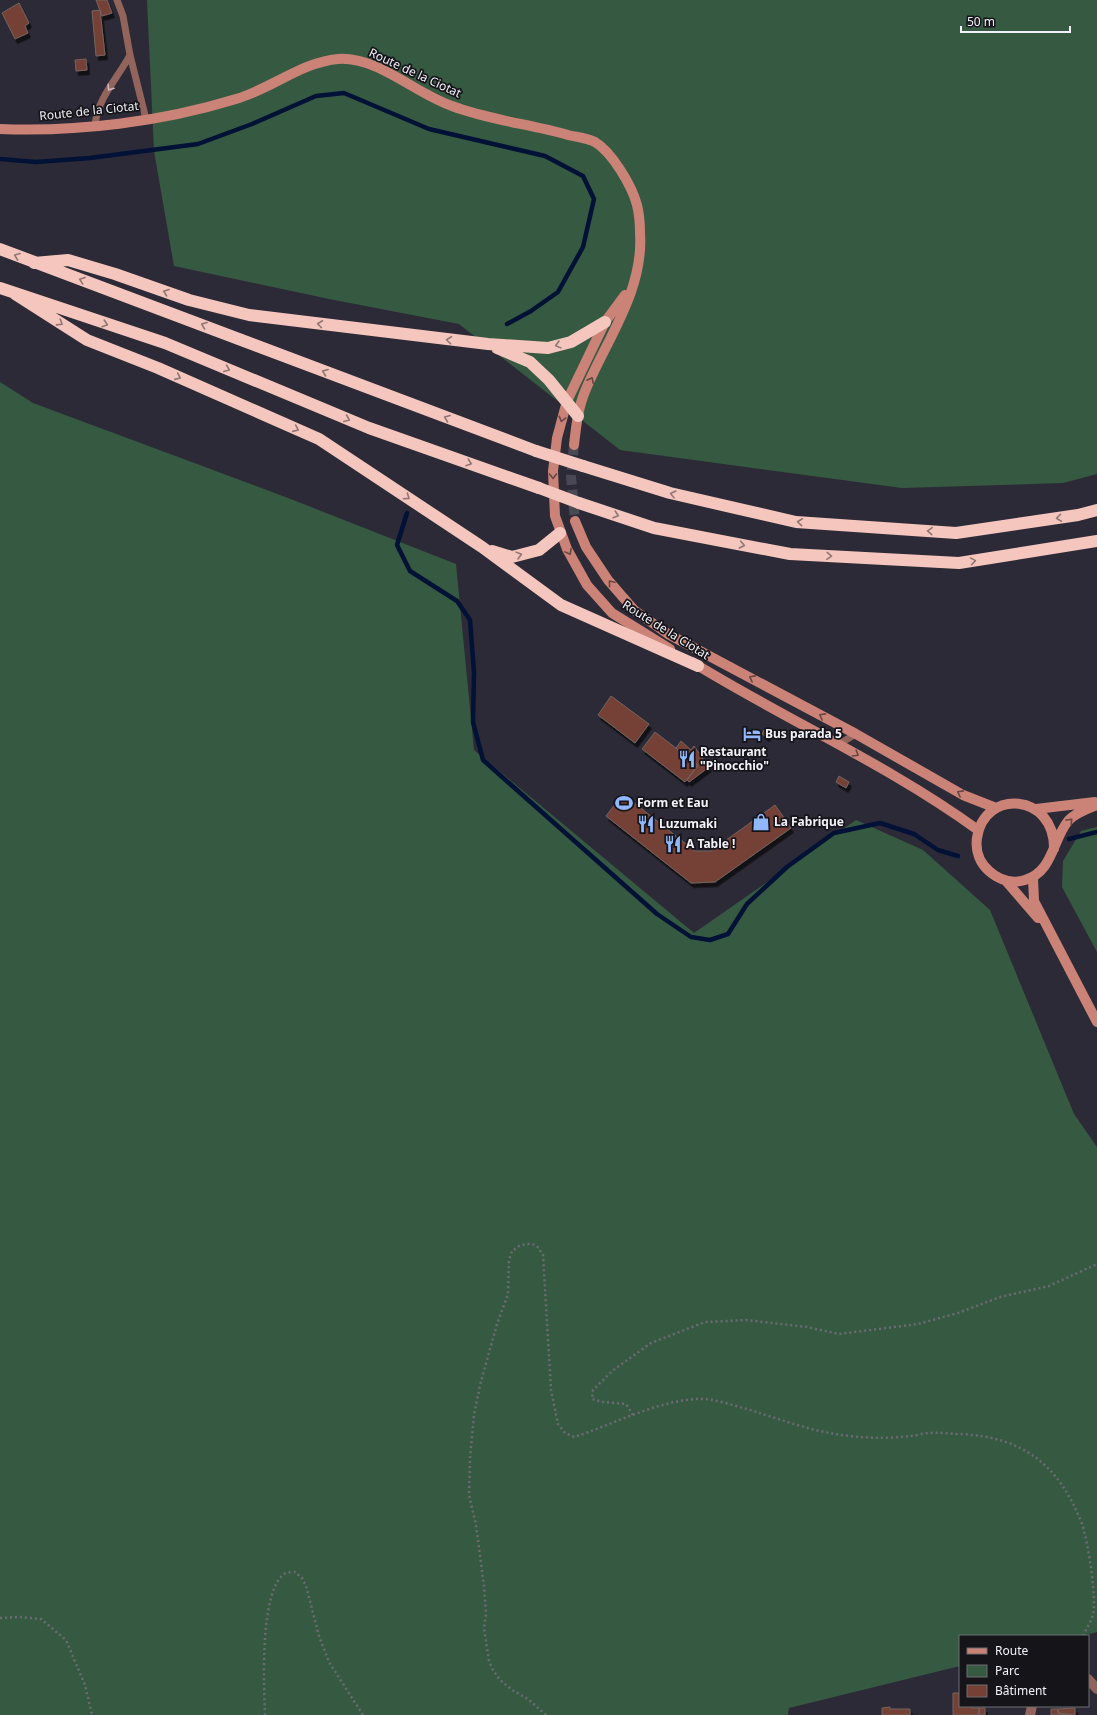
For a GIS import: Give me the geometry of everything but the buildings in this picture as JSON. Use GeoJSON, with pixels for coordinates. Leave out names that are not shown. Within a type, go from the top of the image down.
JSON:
{"type":"FeatureCollection","features":[{"type":"Feature","properties":{"kind":"highway"},"geometry":{"type":"LineString","coordinates":[[0,249],[536,452],[670,493],[796,522],[956,533],[1078,515],[1097,510]]}},
{"type":"Feature","properties":{"kind":"highway"},"geometry":{"type":"LineString","coordinates":[[34,263],[68,260],[115,274],[189,300],[249,315],[488,344],[548,348],[571,342],[605,322]]}},
{"type":"Feature","properties":{"kind":"highway"},"geometry":{"type":"LineString","coordinates":[[0,288],[165,343],[369,428],[579,503],[654,528],[790,554],[959,564],[1097,541]]}},
{"type":"Feature","properties":{"kind":"highway"},"geometry":{"type":"LineString","coordinates":[[15,294],[87,340],[158,368],[319,439],[482,547],[560,605],[698,666]]}},
{"type":"Feature","properties":{"kind":"highway"},"geometry":{"type":"LineString","coordinates":[[488,344],[530,362],[549,380],[578,416]]}},
{"type":"Feature","properties":{"kind":"highway"},"geometry":{"type":"LineString","coordinates":[[482,547],[512,557],[539,550],[560,533]]}},
{"type":"Feature","properties":{"kind":"main road","name":"Route de la Ciotat"},"geometry":{"type":"LineString","coordinates":[[0,129],[65,129],[146,119],[202,109],[239,98],[307,67],[327,60],[342,59],[357,60],[371,65],[426,96],[450,106],[480,115],[542,128],[595,142],[611,155],[624,175],[637,204],[641,235],[639,263],[632,286],[617,327],[585,390],[578,416],[574,445]]}},
{"type":"Feature","properties":{"kind":"main road","name":"Route de la Ciotat"},"geometry":{"type":"LineString","coordinates":[[632,286],[605,322],[567,401],[557,438],[553,470],[555,516],[567,549],[587,585],[612,613],[698,666],[839,744],[955,813],[978,830]]}},
{"type":"Feature","properties":{"kind":"main road","name":"Route de la Ciotat"},"geometry":{"type":"LineString","coordinates":[[575,521],[586,547],[603,573],[634,610],[668,634],[856,734],[963,796],[996,808]]}},
{"type":"Feature","properties":{"kind":"main road"},"geometry":{"type":"LineString","coordinates":[[1054,849],[1054,837],[1051,826],[1044,816],[1036,809],[1026,805],[1016,803],[1006,804],[996,808],[988,814],[978,830],[976,843],[978,856],[984,867],[994,876],[1006,881],[1024,881],[1033,878],[1043,870],[1050,860],[1060,833],[1069,820],[1078,813],[1097,804]]}},
{"type":"Feature","properties":{"kind":"main road"},"geometry":{"type":"LineString","coordinates":[[1036,809],[1097,804]]}},
{"type":"Feature","properties":{"kind":"main road"},"geometry":{"type":"LineString","coordinates":[[1033,878],[1034,901],[1046,926],[1079,984],[1097,1022]]}},
{"type":"Feature","properties":{"kind":"main road"},"geometry":{"type":"LineString","coordinates":[[1006,881],[1046,926]]}},
{"type":"Feature","properties":{"kind":"street"},"geometry":{"type":"LineString","coordinates":[[1089,1680],[1097,1689]]}},
{"type":"Feature","properties":{"kind":"lane"},"geometry":{"type":"LineString","coordinates":[[117,0],[124,16],[130,55],[146,119]]}},
{"type":"Feature","properties":{"kind":"lane"},"geometry":{"type":"LineString","coordinates":[[95,126],[96,114],[100,102],[130,55]]}},
{"type":"Feature","properties":{"kind":"lane"},"geometry":{"type":"LineString","coordinates":[[839,744],[856,734]]}},
{"type":"Feature","properties":{"kind":"path"},"geometry":{"type":"LineString","coordinates":[[546,1715],[528,1699],[512,1690],[500,1680],[489,1662],[484,1628],[485,1600],[483,1579],[476,1525],[469,1495],[470,1458],[474,1414],[480,1385],[497,1324],[508,1294],[509,1260],[512,1251],[519,1246],[532,1244],[537,1246],[543,1255],[551,1390],[558,1424],[565,1433],[574,1437],[633,1415],[678,1402],[698,1399],[723,1402],[801,1427],[835,1434],[874,1438],[910,1436],[930,1433],[974,1435],[1001,1440],[1030,1453],[1050,1469],[1063,1484],[1075,1506],[1086,1534],[1094,1585],[1094,1614],[1083,1635]]}},
{"type":"Feature","properties":{"kind":"path"},"geometry":{"type":"LineString","coordinates":[[633,1415],[626,1404],[603,1402],[592,1399],[593,1390],[612,1371],[651,1343],[705,1322],[746,1320],[807,1327],[839,1334],[918,1324],[958,1313],[1000,1297],[1049,1286],[1097,1264]]}},
{"type":"Feature","properties":{"kind":"path"},"geometry":{"type":"LineString","coordinates":[[265,1715],[264,1665],[266,1626],[271,1599],[275,1586],[281,1578],[287,1573],[296,1572],[302,1578],[306,1586],[319,1636],[329,1662],[363,1715]]}},
{"type":"Feature","properties":{"kind":"path"},"geometry":{"type":"LineString","coordinates":[[0,1618],[19,1617],[42,1619],[66,1640],[85,1685],[92,1715]]}},
{"type":"Feature","properties":{"kind":"green space"},"geometry":{"type":"Polygon","coordinates":[[[147,0],[1097,0],[1097,474],[1063,483],[902,488],[620,450],[459,324],[329,299],[174,266],[154,151],[147,0]]]}},
{"type":"Feature","properties":{"kind":"green space"},"geometry":{"type":"Polygon","coordinates":[[[0,382],[33,403],[288,498],[456,564],[474,750],[694,933],[856,820],[923,850],[990,910],[1074,1114],[1097,1147],[1097,1632],[1086,1635],[959,1635],[959,1666],[789,1708],[788,1715],[0,1715],[0,382]]]}},
{"type":"Feature","properties":{"kind":"green space"},"geometry":{"type":"Polygon","coordinates":[[[1097,827],[1097,952],[1062,887],[1063,861],[1081,831],[1097,827]]]}},
{"type":"Feature","properties":{"kind":"waterway"},"geometry":{"type":"LineString","coordinates":[[0,159],[36,162],[90,158],[198,144],[252,124],[316,96],[344,93],[429,129],[545,156],[583,176],[594,199],[583,247],[558,292],[531,311],[507,324]]}},
{"type":"Feature","properties":{"kind":"waterway"},"geometry":{"type":"LineString","coordinates":[[407,513],[397,545],[410,571],[457,601],[470,620],[474,672],[473,722],[483,760],[657,914],[691,937],[710,940],[728,934],[747,904],[787,867],[834,833],[880,823],[914,834],[938,850],[958,856]]}},
{"type":"Feature","properties":{"kind":"waterway"},"geometry":{"type":"LineString","coordinates":[[1069,839],[1097,832]]}},
{"type":"Feature","properties":{"kind":"tunnel"},"geometry":{"type":"LineString","coordinates":[[574,445],[571,476],[575,521]]}},
{"type":"Feature","properties":{"kind":"place","name":"Bus parada 5"},"geometry":{"type":"Point","coordinates":[752,734]}},
{"type":"Feature","properties":{"kind":"place","name":"Restaurant \"Pinocchio\""},"geometry":{"type":"Point","coordinates":[687,759]}},
{"type":"Feature","properties":{"kind":"place","name":"Form et Eau"},"geometry":{"type":"Point","coordinates":[624,803]}},
{"type":"Feature","properties":{"kind":"place","name":"La Fabrique"},"geometry":{"type":"Point","coordinates":[761,822]}},
{"type":"Feature","properties":{"kind":"place","name":"Luzumaki"},"geometry":{"type":"Point","coordinates":[646,824]}},
{"type":"Feature","properties":{"kind":"place","name":"A Table !"},"geometry":{"type":"Point","coordinates":[673,844]}}]}
